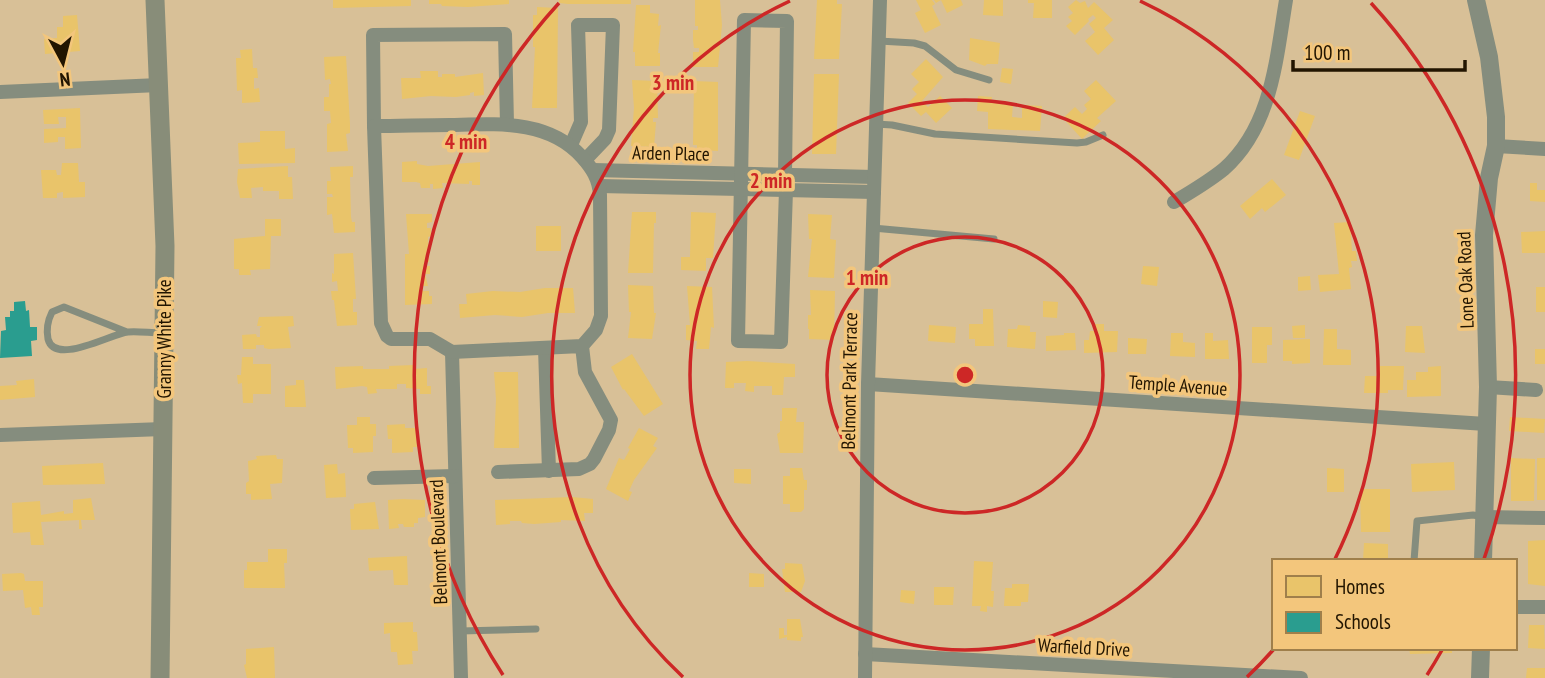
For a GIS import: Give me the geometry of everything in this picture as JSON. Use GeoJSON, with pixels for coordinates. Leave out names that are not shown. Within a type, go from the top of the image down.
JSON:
{"type":"FeatureCollection","features":[{"type":"Feature","properties":{"kind":"main road","name":"Granny White Pike"},"geometry":{"type":"LineString","coordinates":[[155,0],[164,224],[165,333],[160,678]]}},
{"type":"Feature","properties":{"kind":"street","name":"Belmont Park Terrace"},"geometry":{"type":"LineString","coordinates":[[865,678],[868,384],[880,0]]}},
{"type":"Feature","properties":{"kind":"street"},"geometry":{"type":"LineString","coordinates":[[1174,202],[1225,168],[1239,153],[1260,120],[1268,99],[1286,0]]}},
{"type":"Feature","properties":{"kind":"street","name":"Lone Oak Road"},"geometry":{"type":"LineString","coordinates":[[1476,0],[1496,109],[1496,146],[1488,186],[1483,235],[1488,387],[1483,559]]}},
{"type":"Feature","properties":{"kind":"street"},"geometry":{"type":"LineString","coordinates":[[785,174],[787,21],[744,20],[738,341],[781,342],[786,190]]}},
{"type":"Feature","properties":{"kind":"street"},"geometry":{"type":"LineString","coordinates":[[571,145],[581,122],[578,25],[613,25],[609,130],[589,165]]}},
{"type":"Feature","properties":{"kind":"street"},"geometry":{"type":"LineString","coordinates":[[374,126],[507,124],[537,129],[571,145],[589,165],[599,186],[601,316],[596,330],[582,346],[452,352],[430,339],[391,339],[383,330],[374,126],[373,35],[505,34],[507,124]]}},
{"type":"Feature","properties":{"kind":"street"},"geometry":{"type":"LineString","coordinates":[[0,92],[159,85]]}},
{"type":"Feature","properties":{"kind":"street"},"geometry":{"type":"LineString","coordinates":[[1496,146],[1545,149]]}},
{"type":"Feature","properties":{"kind":"street","name":"Arden Place"},"geometry":{"type":"LineString","coordinates":[[589,165],[742,174],[874,177]]}},
{"type":"Feature","properties":{"kind":"street","name":"Arden Place"},"geometry":{"type":"LineString","coordinates":[[599,186],[874,192]]}},
{"type":"Feature","properties":{"kind":"street"},"geometry":{"type":"LineString","coordinates":[[498,472],[579,469],[590,464],[611,424],[610,415],[585,372],[582,346]]}},
{"type":"Feature","properties":{"kind":"street"},"geometry":{"type":"LineString","coordinates":[[545,348],[549,471]]}},
{"type":"Feature","properties":{"kind":"street","name":"Belmont Boulevard"},"geometry":{"type":"LineString","coordinates":[[452,352],[461,678]]}},
{"type":"Feature","properties":{"kind":"street","name":"Temple Avenue"},"geometry":{"type":"LineString","coordinates":[[868,384],[1486,424]]}},
{"type":"Feature","properties":{"kind":"street"},"geometry":{"type":"LineString","coordinates":[[1488,387],[1536,390]]}},
{"type":"Feature","properties":{"kind":"street"},"geometry":{"type":"LineString","coordinates":[[0,435],[163,429]]}},
{"type":"Feature","properties":{"kind":"street"},"geometry":{"type":"LineString","coordinates":[[374,478],[455,476]]}},
{"type":"Feature","properties":{"kind":"street"},"geometry":{"type":"LineString","coordinates":[[1485,517],[1545,517]]}},
{"type":"Feature","properties":{"kind":"street"},"geometry":{"type":"LineString","coordinates":[[1517,607],[1545,607]]}},
{"type":"Feature","properties":{"kind":"street"},"geometry":{"type":"LineString","coordinates":[[1480,678],[1481,650]]}},
{"type":"Feature","properties":{"kind":"street","name":"Warfield Drive"},"geometry":{"type":"LineString","coordinates":[[865,654],[1301,678]]}},
{"type":"Feature","properties":{"kind":"lane"},"geometry":{"type":"LineString","coordinates":[[879,41],[925,46],[956,70],[989,80]]}},
{"type":"Feature","properties":{"kind":"lane"},"geometry":{"type":"LineString","coordinates":[[876,124],[935,134],[1077,143],[1103,135]]}},
{"type":"Feature","properties":{"kind":"lane"},"geometry":{"type":"LineString","coordinates":[[872,228],[994,239]]}},
{"type":"Feature","properties":{"kind":"lane"},"geometry":{"type":"LineString","coordinates":[[127,332],[64,307],[52,312],[47,328],[51,345],[60,350],[74,349],[127,332],[165,333]]}},
{"type":"Feature","properties":{"kind":"lane"},"geometry":{"type":"LineString","coordinates":[[1414,559],[1417,521],[1473,515],[1485,517]]}},
{"type":"Feature","properties":{"kind":"lane"},"geometry":{"type":"LineString","coordinates":[[460,631],[536,629]]}},
{"type":"Feature","properties":{"kind":"building: Homes"},"geometry":{"type":"Polygon","coordinates":[[[333,0],[411,0],[411,6],[333,8],[333,0]]]}},
{"type":"Feature","properties":{"kind":"building: Homes"},"geometry":{"type":"Polygon","coordinates":[[[429,0],[509,0],[509,4],[442,6],[429,4],[429,0]]]}},
{"type":"Feature","properties":{"kind":"building: Homes"},"geometry":{"type":"Polygon","coordinates":[[[559,0],[631,0],[631,4],[568,4],[559,3],[559,0]]]}},
{"type":"Feature","properties":{"kind":"building: Homes"},"geometry":{"type":"Polygon","coordinates":[[[695,0],[720,0],[722,25],[718,67],[693,67],[693,52],[699,52],[699,48],[694,48],[693,40],[693,30],[698,30],[698,26],[695,26],[695,0]]]}},
{"type":"Feature","properties":{"kind":"building: Homes"},"geometry":{"type":"Polygon","coordinates":[[[817,0],[837,0],[837,4],[842,4],[839,59],[814,59],[817,0]]]}},
{"type":"Feature","properties":{"kind":"building: Homes"},"geometry":{"type":"Polygon","coordinates":[[[916,0],[932,0],[941,25],[925,33],[915,13],[921,10],[916,0]]]}},
{"type":"Feature","properties":{"kind":"building: Homes"},"geometry":{"type":"Polygon","coordinates":[[[941,0],[961,0],[963,5],[947,13],[941,0]]]}},
{"type":"Feature","properties":{"kind":"building: Homes"},"geometry":{"type":"Polygon","coordinates":[[[984,0],[1003,0],[1003,16],[983,15],[984,0]]]}},
{"type":"Feature","properties":{"kind":"building: Homes"},"geometry":{"type":"Polygon","coordinates":[[[1028,0],[1052,0],[1052,18],[1033,18],[1034,3],[1028,3],[1028,0]]]}},
{"type":"Feature","properties":{"kind":"building: Homes"},"geometry":{"type":"Polygon","coordinates":[[[1076,0],[1080,3],[1085,1],[1088,8],[1094,2],[1113,20],[1104,28],[1114,40],[1098,55],[1085,41],[1095,32],[1089,24],[1096,18],[1093,15],[1075,35],[1066,26],[1072,21],[1068,17],[1073,13],[1068,7],[1076,0]]]}},
{"type":"Feature","properties":{"kind":"building: Homes"},"geometry":{"type":"Polygon","coordinates":[[[636,5],[650,5],[650,13],[659,14],[660,66],[635,66],[633,52],[636,5]]]}},
{"type":"Feature","properties":{"kind":"building: Homes"},"geometry":{"type":"Polygon","coordinates":[[[537,7],[558,8],[557,108],[532,108],[535,47],[533,15],[537,15],[537,7]]]}},
{"type":"Feature","properties":{"kind":"building: Homes"},"geometry":{"type":"Polygon","coordinates":[[[77,15],[80,51],[45,54],[44,39],[57,38],[57,27],[63,27],[63,16],[77,15]]]}},
{"type":"Feature","properties":{"kind":"building: Homes"},"geometry":{"type":"Polygon","coordinates":[[[970,38],[1000,43],[998,64],[985,66],[969,60],[970,38]]]}},
{"type":"Feature","properties":{"kind":"building: Homes"},"geometry":{"type":"Polygon","coordinates":[[[252,49],[253,68],[257,68],[258,78],[254,78],[254,89],[259,88],[260,102],[242,103],[242,90],[237,91],[236,58],[241,58],[240,50],[252,49]]]}},
{"type":"Feature","properties":{"kind":"building: Homes"},"geometry":{"type":"Polygon","coordinates":[[[346,56],[350,124],[350,133],[346,134],[348,151],[327,152],[327,124],[331,123],[330,111],[324,111],[324,97],[329,97],[331,84],[330,79],[325,80],[324,57],[346,56]]]}},
{"type":"Feature","properties":{"kind":"building: Homes"},"geometry":{"type":"Polygon","coordinates":[[[926,59],[943,77],[922,101],[928,107],[940,96],[952,108],[936,123],[926,112],[921,116],[908,103],[917,94],[912,89],[919,82],[911,74],[926,59]]]}},
{"type":"Feature","properties":{"kind":"building: Homes"},"geometry":{"type":"Polygon","coordinates":[[[1002,68],[1013,69],[1011,84],[1000,82],[1002,68]]]}},
{"type":"Feature","properties":{"kind":"building: Homes"},"geometry":{"type":"Polygon","coordinates":[[[420,71],[438,71],[438,77],[442,77],[442,74],[455,74],[455,77],[483,73],[484,95],[474,96],[474,92],[456,97],[402,99],[401,78],[421,78],[420,71]]]}},
{"type":"Feature","properties":{"kind":"building: Homes"},"geometry":{"type":"Polygon","coordinates":[[[814,74],[839,74],[836,154],[812,154],[814,74]]]}},
{"type":"Feature","properties":{"kind":"building: Homes"},"geometry":{"type":"Polygon","coordinates":[[[632,80],[657,81],[658,118],[653,118],[653,122],[656,122],[654,147],[631,146],[634,108],[632,80]]]}},
{"type":"Feature","properties":{"kind":"building: Homes"},"geometry":{"type":"Polygon","coordinates":[[[1096,80],[1116,101],[1097,118],[1101,121],[1082,139],[1063,118],[1075,107],[1082,114],[1087,109],[1084,105],[1091,99],[1084,91],[1096,80]]]}},
{"type":"Feature","properties":{"kind":"building: Homes"},"geometry":{"type":"Polygon","coordinates":[[[694,81],[718,82],[718,151],[697,150],[697,145],[693,145],[694,81]]]}},
{"type":"Feature","properties":{"kind":"building: Homes"},"geometry":{"type":"Polygon","coordinates":[[[978,96],[992,97],[991,102],[1013,103],[1012,117],[1022,118],[1022,105],[1042,106],[1040,131],[988,129],[988,112],[977,111],[978,96]]]}},
{"type":"Feature","properties":{"kind":"building: Homes"},"geometry":{"type":"Polygon","coordinates":[[[80,108],[81,148],[65,149],[65,137],[58,137],[58,142],[44,143],[44,129],[66,128],[66,117],[58,117],[59,124],[44,124],[43,110],[80,108]]]}},
{"type":"Feature","properties":{"kind":"building: Homes"},"geometry":{"type":"Polygon","coordinates":[[[1300,111],[1315,116],[1299,160],[1284,155],[1300,111]]]}},
{"type":"Feature","properties":{"kind":"building: Homes"},"geometry":{"type":"Polygon","coordinates":[[[260,131],[285,131],[285,149],[295,148],[295,163],[239,164],[238,143],[260,142],[260,131]]]}},
{"type":"Feature","properties":{"kind":"building: Homes"},"geometry":{"type":"Polygon","coordinates":[[[417,161],[417,164],[428,166],[480,162],[480,185],[472,185],[472,181],[469,181],[469,184],[442,183],[443,188],[433,189],[433,184],[430,184],[430,188],[421,188],[420,183],[402,182],[402,162],[417,161]]]}},
{"type":"Feature","properties":{"kind":"building: Homes"},"geometry":{"type":"Polygon","coordinates":[[[62,163],[78,163],[79,182],[85,182],[85,197],[63,198],[63,192],[57,193],[57,198],[43,198],[41,170],[56,170],[57,175],[61,175],[62,163]]]}},
{"type":"Feature","properties":{"kind":"building: Homes"},"geometry":{"type":"Polygon","coordinates":[[[288,166],[288,177],[292,177],[293,199],[279,199],[279,191],[263,191],[263,187],[251,188],[252,198],[240,198],[238,169],[288,166]]]}},
{"type":"Feature","properties":{"kind":"building: Homes"},"geometry":{"type":"Polygon","coordinates":[[[353,166],[353,177],[350,177],[351,217],[352,222],[355,222],[355,232],[334,233],[332,214],[327,215],[327,197],[333,197],[332,194],[327,194],[327,181],[331,181],[330,167],[353,166]]]}},
{"type":"Feature","properties":{"kind":"building: Homes"},"geometry":{"type":"Polygon","coordinates":[[[1272,179],[1286,195],[1265,212],[1262,208],[1250,219],[1240,206],[1272,179]]]}},
{"type":"Feature","properties":{"kind":"building: Homes"},"geometry":{"type":"Polygon","coordinates":[[[1530,183],[1537,183],[1537,190],[1545,190],[1545,202],[1530,201],[1530,183]]]}},
{"type":"Feature","properties":{"kind":"building: Homes"},"geometry":{"type":"Polygon","coordinates":[[[632,212],[656,212],[653,273],[628,273],[632,212]]]}},
{"type":"Feature","properties":{"kind":"building: Homes"},"geometry":{"type":"Polygon","coordinates":[[[691,212],[716,213],[713,258],[706,258],[706,271],[681,270],[681,257],[690,257],[691,212]]]}},
{"type":"Feature","properties":{"kind":"building: Homes"},"geometry":{"type":"Polygon","coordinates":[[[406,214],[432,214],[432,222],[427,223],[427,228],[431,228],[431,236],[428,237],[429,262],[424,262],[424,266],[430,266],[430,274],[425,274],[428,286],[423,286],[423,291],[429,291],[432,304],[405,305],[405,254],[409,254],[406,214]]]}},
{"type":"Feature","properties":{"kind":"building: Homes"},"geometry":{"type":"Polygon","coordinates":[[[808,214],[832,215],[830,239],[836,240],[834,278],[808,277],[812,239],[809,239],[808,214]]]}},
{"type":"Feature","properties":{"kind":"building: Homes"},"geometry":{"type":"Polygon","coordinates":[[[265,219],[281,219],[281,236],[271,236],[270,269],[250,270],[251,275],[239,275],[239,269],[234,269],[234,239],[265,236],[265,219]]]}},
{"type":"Feature","properties":{"kind":"building: Homes"},"geometry":{"type":"Polygon","coordinates":[[[1350,222],[1352,251],[1356,251],[1357,261],[1351,261],[1352,267],[1349,268],[1351,289],[1320,292],[1318,275],[1339,274],[1334,223],[1350,222]]]}},
{"type":"Feature","properties":{"kind":"building: Homes"},"geometry":{"type":"Polygon","coordinates":[[[536,226],[561,226],[561,251],[536,251],[536,226]]]}},
{"type":"Feature","properties":{"kind":"building: Homes"},"geometry":{"type":"Polygon","coordinates":[[[1545,231],[1545,253],[1522,253],[1521,232],[1545,231]]]}},
{"type":"Feature","properties":{"kind":"building: Homes"},"geometry":{"type":"Polygon","coordinates":[[[353,253],[356,299],[353,299],[353,312],[357,312],[357,325],[337,326],[331,291],[338,291],[337,281],[332,282],[334,254],[353,253]]]}},
{"type":"Feature","properties":{"kind":"building: Homes"},"geometry":{"type":"Polygon","coordinates":[[[1143,266],[1159,267],[1157,286],[1141,284],[1143,266]]]}},
{"type":"Feature","properties":{"kind":"building: Homes"},"geometry":{"type":"Polygon","coordinates":[[[1310,276],[1311,290],[1298,291],[1298,277],[1310,276]]]}},
{"type":"Feature","properties":{"kind":"building: Homes"},"geometry":{"type":"Polygon","coordinates":[[[628,285],[653,286],[656,313],[652,339],[628,338],[631,312],[628,285]]]}},
{"type":"Feature","properties":{"kind":"building: Homes"},"geometry":{"type":"Polygon","coordinates":[[[687,286],[712,287],[714,328],[711,327],[709,349],[696,349],[697,341],[686,340],[686,325],[690,325],[687,286]]]}},
{"type":"Feature","properties":{"kind":"building: Homes"},"geometry":{"type":"Polygon","coordinates":[[[1536,287],[1545,287],[1545,312],[1536,312],[1536,287]]]}},
{"type":"Feature","properties":{"kind":"building: Homes"},"geometry":{"type":"Polygon","coordinates":[[[573,288],[575,313],[460,318],[459,304],[467,304],[466,294],[573,288]]]}},
{"type":"Feature","properties":{"kind":"building: Homes"},"geometry":{"type":"Polygon","coordinates":[[[810,290],[835,291],[834,340],[809,339],[810,290]]]}},
{"type":"Feature","properties":{"kind":"building: Homes"},"geometry":{"type":"Polygon","coordinates":[[[1043,301],[1058,302],[1057,318],[1043,317],[1043,301]]]}},
{"type":"Feature","properties":{"kind":"building: Homes"},"geometry":{"type":"Polygon","coordinates":[[[983,309],[993,309],[994,346],[975,346],[975,339],[969,339],[969,324],[983,324],[983,309]]]}},
{"type":"Feature","properties":{"kind":"building: Homes"},"geometry":{"type":"Polygon","coordinates":[[[293,316],[294,326],[288,327],[291,348],[269,349],[264,348],[264,345],[256,345],[256,349],[243,349],[242,335],[256,334],[260,337],[262,326],[257,326],[259,317],[293,316]]]}},
{"type":"Feature","properties":{"kind":"building: Homes"},"geometry":{"type":"Polygon","coordinates":[[[1095,324],[1104,324],[1104,331],[1118,331],[1117,352],[1084,353],[1084,340],[1089,340],[1090,331],[1095,331],[1095,324]]]}},
{"type":"Feature","properties":{"kind":"building: Homes"},"geometry":{"type":"Polygon","coordinates":[[[929,325],[956,327],[955,343],[928,341],[929,325]]]}},
{"type":"Feature","properties":{"kind":"building: Homes"},"geometry":{"type":"Polygon","coordinates":[[[1018,325],[1030,326],[1030,332],[1036,332],[1035,349],[1007,347],[1008,329],[1017,329],[1018,325]]]}},
{"type":"Feature","properties":{"kind":"building: Homes"},"geometry":{"type":"Polygon","coordinates":[[[1305,325],[1305,338],[1293,338],[1292,326],[1305,325]]]}},
{"type":"Feature","properties":{"kind":"building: Homes"},"geometry":{"type":"Polygon","coordinates":[[[1406,326],[1422,326],[1425,353],[1405,352],[1406,326]]]}},
{"type":"Feature","properties":{"kind":"building: Homes"},"geometry":{"type":"Polygon","coordinates":[[[1252,327],[1272,327],[1272,345],[1267,345],[1267,363],[1252,363],[1252,327]]]}},
{"type":"Feature","properties":{"kind":"building: Homes"},"geometry":{"type":"Polygon","coordinates":[[[1324,329],[1337,329],[1337,349],[1351,350],[1351,365],[1323,365],[1324,329]]]}},
{"type":"Feature","properties":{"kind":"building: Homes"},"geometry":{"type":"Polygon","coordinates":[[[1075,333],[1076,350],[1046,351],[1046,336],[1075,333]]]}},
{"type":"Feature","properties":{"kind":"building: Homes"},"geometry":{"type":"Polygon","coordinates":[[[1171,333],[1183,333],[1183,342],[1195,343],[1195,357],[1170,356],[1171,333]]]}},
{"type":"Feature","properties":{"kind":"building: Homes"},"geometry":{"type":"Polygon","coordinates":[[[1205,333],[1213,333],[1213,341],[1228,340],[1229,359],[1205,359],[1205,333]]]}},
{"type":"Feature","properties":{"kind":"building: Homes"},"geometry":{"type":"Polygon","coordinates":[[[1128,338],[1147,339],[1146,354],[1128,354],[1128,338]]]}},
{"type":"Feature","properties":{"kind":"building: Homes"},"geometry":{"type":"Polygon","coordinates":[[[1310,339],[1310,363],[1292,364],[1292,361],[1283,361],[1283,340],[1310,339]]]}},
{"type":"Feature","properties":{"kind":"building: Homes"},"geometry":{"type":"Polygon","coordinates":[[[1535,349],[1545,349],[1545,364],[1535,364],[1535,349]]]}},
{"type":"Feature","properties":{"kind":"building: Homes"},"geometry":{"type":"Polygon","coordinates":[[[632,354],[663,404],[644,416],[623,390],[611,367],[632,354]]]}},
{"type":"Feature","properties":{"kind":"building: Homes"},"geometry":{"type":"Polygon","coordinates":[[[242,357],[253,357],[253,364],[271,364],[271,394],[253,394],[253,403],[243,403],[242,383],[238,384],[237,375],[241,375],[242,357]]]}},
{"type":"Feature","properties":{"kind":"building: Homes"},"geometry":{"type":"Polygon","coordinates":[[[726,362],[795,364],[795,377],[784,377],[783,395],[772,395],[772,386],[754,386],[754,392],[745,391],[746,383],[734,383],[734,388],[725,388],[726,362]]]}},
{"type":"Feature","properties":{"kind":"building: Homes"},"geometry":{"type":"Polygon","coordinates":[[[414,365],[414,369],[427,368],[427,386],[431,386],[431,394],[420,394],[420,389],[406,388],[406,384],[397,384],[397,389],[376,389],[377,393],[368,394],[367,387],[362,386],[336,389],[335,367],[389,369],[389,366],[414,365]]]}},
{"type":"Feature","properties":{"kind":"building: Homes"},"geometry":{"type":"Polygon","coordinates":[[[1379,366],[1404,366],[1403,390],[1364,393],[1365,376],[1379,376],[1379,366]]]}},
{"type":"Feature","properties":{"kind":"building: Homes"},"geometry":{"type":"Polygon","coordinates":[[[1441,366],[1441,396],[1407,397],[1407,380],[1416,380],[1416,372],[1428,372],[1428,367],[1441,366]]]}},
{"type":"Feature","properties":{"kind":"building: Homes"},"geometry":{"type":"Polygon","coordinates":[[[494,372],[518,372],[519,448],[494,448],[494,372]]]}},
{"type":"Feature","properties":{"kind":"building: Homes"},"geometry":{"type":"Polygon","coordinates":[[[34,379],[35,397],[0,400],[0,386],[17,385],[16,381],[34,379]]]}},
{"type":"Feature","properties":{"kind":"building: Homes"},"geometry":{"type":"Polygon","coordinates":[[[296,380],[304,380],[306,407],[285,407],[285,386],[296,385],[296,380]]]}},
{"type":"Feature","properties":{"kind":"building: Homes"},"geometry":{"type":"Polygon","coordinates":[[[782,408],[797,408],[796,422],[804,422],[803,453],[780,453],[777,434],[780,432],[782,408]]]}},
{"type":"Feature","properties":{"kind":"building: Homes"},"geometry":{"type":"Polygon","coordinates":[[[357,417],[370,417],[370,424],[376,424],[373,452],[353,453],[353,448],[348,448],[347,425],[357,425],[357,417]]]}},
{"type":"Feature","properties":{"kind":"building: Homes"},"geometry":{"type":"Polygon","coordinates":[[[1510,417],[1545,419],[1544,433],[1509,431],[1510,417]]]}},
{"type":"Feature","properties":{"kind":"building: Homes"},"geometry":{"type":"Polygon","coordinates":[[[405,424],[405,428],[416,428],[417,447],[413,447],[413,452],[392,453],[392,439],[388,439],[387,425],[405,424]]]}},
{"type":"Feature","properties":{"kind":"building: Homes"},"geometry":{"type":"Polygon","coordinates":[[[639,428],[658,438],[653,446],[657,448],[634,480],[628,501],[606,489],[619,458],[624,460],[639,428]]]}},
{"type":"Feature","properties":{"kind":"building: Homes"},"geometry":{"type":"Polygon","coordinates":[[[276,455],[277,459],[283,459],[282,483],[270,484],[272,499],[251,500],[251,494],[246,494],[246,483],[249,481],[248,461],[257,459],[256,456],[276,455]]]}},
{"type":"Feature","properties":{"kind":"building: Homes"},"geometry":{"type":"Polygon","coordinates":[[[1511,458],[1535,459],[1534,501],[1511,501],[1511,458]]]}},
{"type":"Feature","properties":{"kind":"building: Homes"},"geometry":{"type":"Polygon","coordinates":[[[1537,458],[1545,458],[1545,500],[1537,500],[1537,458]]]}},
{"type":"Feature","properties":{"kind":"building: Homes"},"geometry":{"type":"Polygon","coordinates":[[[1454,462],[1455,490],[1412,492],[1411,464],[1454,462]]]}},
{"type":"Feature","properties":{"kind":"building: Homes"},"geometry":{"type":"Polygon","coordinates":[[[103,463],[105,484],[43,485],[42,466],[103,463]]]}},
{"type":"Feature","properties":{"kind":"building: Homes"},"geometry":{"type":"Polygon","coordinates":[[[337,464],[338,474],[345,473],[346,497],[326,498],[324,465],[337,464]]]}},
{"type":"Feature","properties":{"kind":"building: Homes"},"geometry":{"type":"Polygon","coordinates":[[[790,468],[802,468],[804,480],[807,480],[804,509],[801,512],[790,512],[790,504],[783,504],[783,476],[790,476],[790,468]]]}},
{"type":"Feature","properties":{"kind":"building: Homes"},"geometry":{"type":"Polygon","coordinates":[[[1327,468],[1344,469],[1344,492],[1327,492],[1327,468]]]}},
{"type":"Feature","properties":{"kind":"building: Homes"},"geometry":{"type":"Polygon","coordinates":[[[734,469],[751,469],[751,484],[734,483],[734,469]]]}},
{"type":"Feature","properties":{"kind":"building: Homes"},"geometry":{"type":"Polygon","coordinates":[[[1360,489],[1390,489],[1390,532],[1361,532],[1360,489]]]}},
{"type":"Feature","properties":{"kind":"building: Homes"},"geometry":{"type":"Polygon","coordinates":[[[572,497],[593,499],[593,513],[584,513],[585,521],[561,520],[534,524],[510,521],[510,524],[496,525],[495,500],[572,497]]]}},
{"type":"Feature","properties":{"kind":"building: Homes"},"geometry":{"type":"Polygon","coordinates":[[[91,498],[95,520],[81,520],[82,529],[79,529],[79,520],[41,522],[44,545],[31,545],[30,532],[13,533],[12,503],[40,501],[41,515],[64,511],[64,514],[73,513],[73,500],[91,498]]]}},
{"type":"Feature","properties":{"kind":"building: Homes"},"geometry":{"type":"Polygon","coordinates":[[[388,500],[425,500],[425,517],[418,518],[414,527],[398,524],[399,528],[389,529],[388,500]]]}},
{"type":"Feature","properties":{"kind":"building: Homes"},"geometry":{"type":"Polygon","coordinates":[[[375,502],[379,529],[351,530],[350,509],[354,509],[354,504],[375,502]]]}},
{"type":"Feature","properties":{"kind":"building: Homes"},"geometry":{"type":"Polygon","coordinates":[[[1545,540],[1545,586],[1528,584],[1528,541],[1545,540]]]}},
{"type":"Feature","properties":{"kind":"building: Homes"},"geometry":{"type":"Polygon","coordinates":[[[1364,543],[1388,544],[1388,559],[1363,559],[1364,543]]]}},
{"type":"Feature","properties":{"kind":"building: Homes"},"geometry":{"type":"Polygon","coordinates":[[[268,549],[287,549],[287,563],[284,563],[285,588],[244,588],[247,562],[268,562],[268,549]]]}},
{"type":"Feature","properties":{"kind":"building: Homes"},"geometry":{"type":"Polygon","coordinates":[[[407,556],[408,585],[394,585],[393,570],[369,571],[368,558],[407,556]]]}},
{"type":"Feature","properties":{"kind":"building: Homes"},"geometry":{"type":"Polygon","coordinates":[[[974,561],[993,562],[993,607],[987,606],[987,612],[980,611],[981,606],[972,606],[974,561]]]}},
{"type":"Feature","properties":{"kind":"building: Homes"},"geometry":{"type":"Polygon","coordinates":[[[785,563],[802,564],[805,581],[801,592],[785,592],[782,569],[785,569],[785,563]]]}},
{"type":"Feature","properties":{"kind":"building: Homes"},"geometry":{"type":"Polygon","coordinates":[[[749,573],[764,574],[764,587],[749,587],[749,573]]]}},
{"type":"Feature","properties":{"kind":"building: Homes"},"geometry":{"type":"Polygon","coordinates":[[[2,574],[24,574],[25,581],[43,581],[43,607],[39,607],[40,615],[32,615],[31,607],[25,608],[23,590],[3,591],[2,574]]]}},
{"type":"Feature","properties":{"kind":"building: Homes"},"geometry":{"type":"Polygon","coordinates":[[[1012,584],[1029,584],[1028,602],[1021,602],[1021,606],[1004,606],[1005,588],[1012,588],[1012,584]]]}},
{"type":"Feature","properties":{"kind":"building: Homes"},"geometry":{"type":"Polygon","coordinates":[[[934,587],[954,587],[953,605],[934,605],[934,587]]]}},
{"type":"Feature","properties":{"kind":"building: Homes"},"geometry":{"type":"Polygon","coordinates":[[[901,590],[915,591],[914,604],[900,602],[901,590]]]}},
{"type":"Feature","properties":{"kind":"building: Homes"},"geometry":{"type":"Polygon","coordinates":[[[787,619],[800,619],[803,637],[801,641],[787,640],[787,637],[779,639],[779,628],[784,628],[784,635],[787,635],[787,619]]]}},
{"type":"Feature","properties":{"kind":"building: Homes"},"geometry":{"type":"Polygon","coordinates":[[[413,622],[413,632],[417,632],[418,651],[412,651],[413,664],[398,665],[397,652],[391,652],[390,633],[384,634],[384,623],[413,622]]]}},
{"type":"Feature","properties":{"kind":"building: Homes"},"geometry":{"type":"Polygon","coordinates":[[[1529,625],[1544,625],[1545,649],[1528,648],[1529,625]]]}},
{"type":"Feature","properties":{"kind":"building: Homes"},"geometry":{"type":"Polygon","coordinates":[[[274,647],[275,678],[247,678],[244,665],[246,649],[274,647]]]}},
{"type":"Feature","properties":{"kind":"building: Homes"},"geometry":{"type":"Polygon","coordinates":[[[1409,650],[1452,650],[1452,653],[1410,654],[1409,650]]]}},
{"type":"Feature","properties":{"kind":"building: Homes"},"geometry":{"type":"Polygon","coordinates":[[[1527,668],[1545,668],[1545,678],[1526,678],[1527,668]]]}},
{"type":"Feature","properties":{"kind":"building: Schools"},"geometry":{"type":"Polygon","coordinates":[[[25,301],[26,311],[29,310],[30,327],[37,327],[37,340],[31,341],[32,356],[0,358],[1,331],[6,330],[5,317],[10,317],[10,311],[14,311],[14,302],[25,301]]]}}]}
